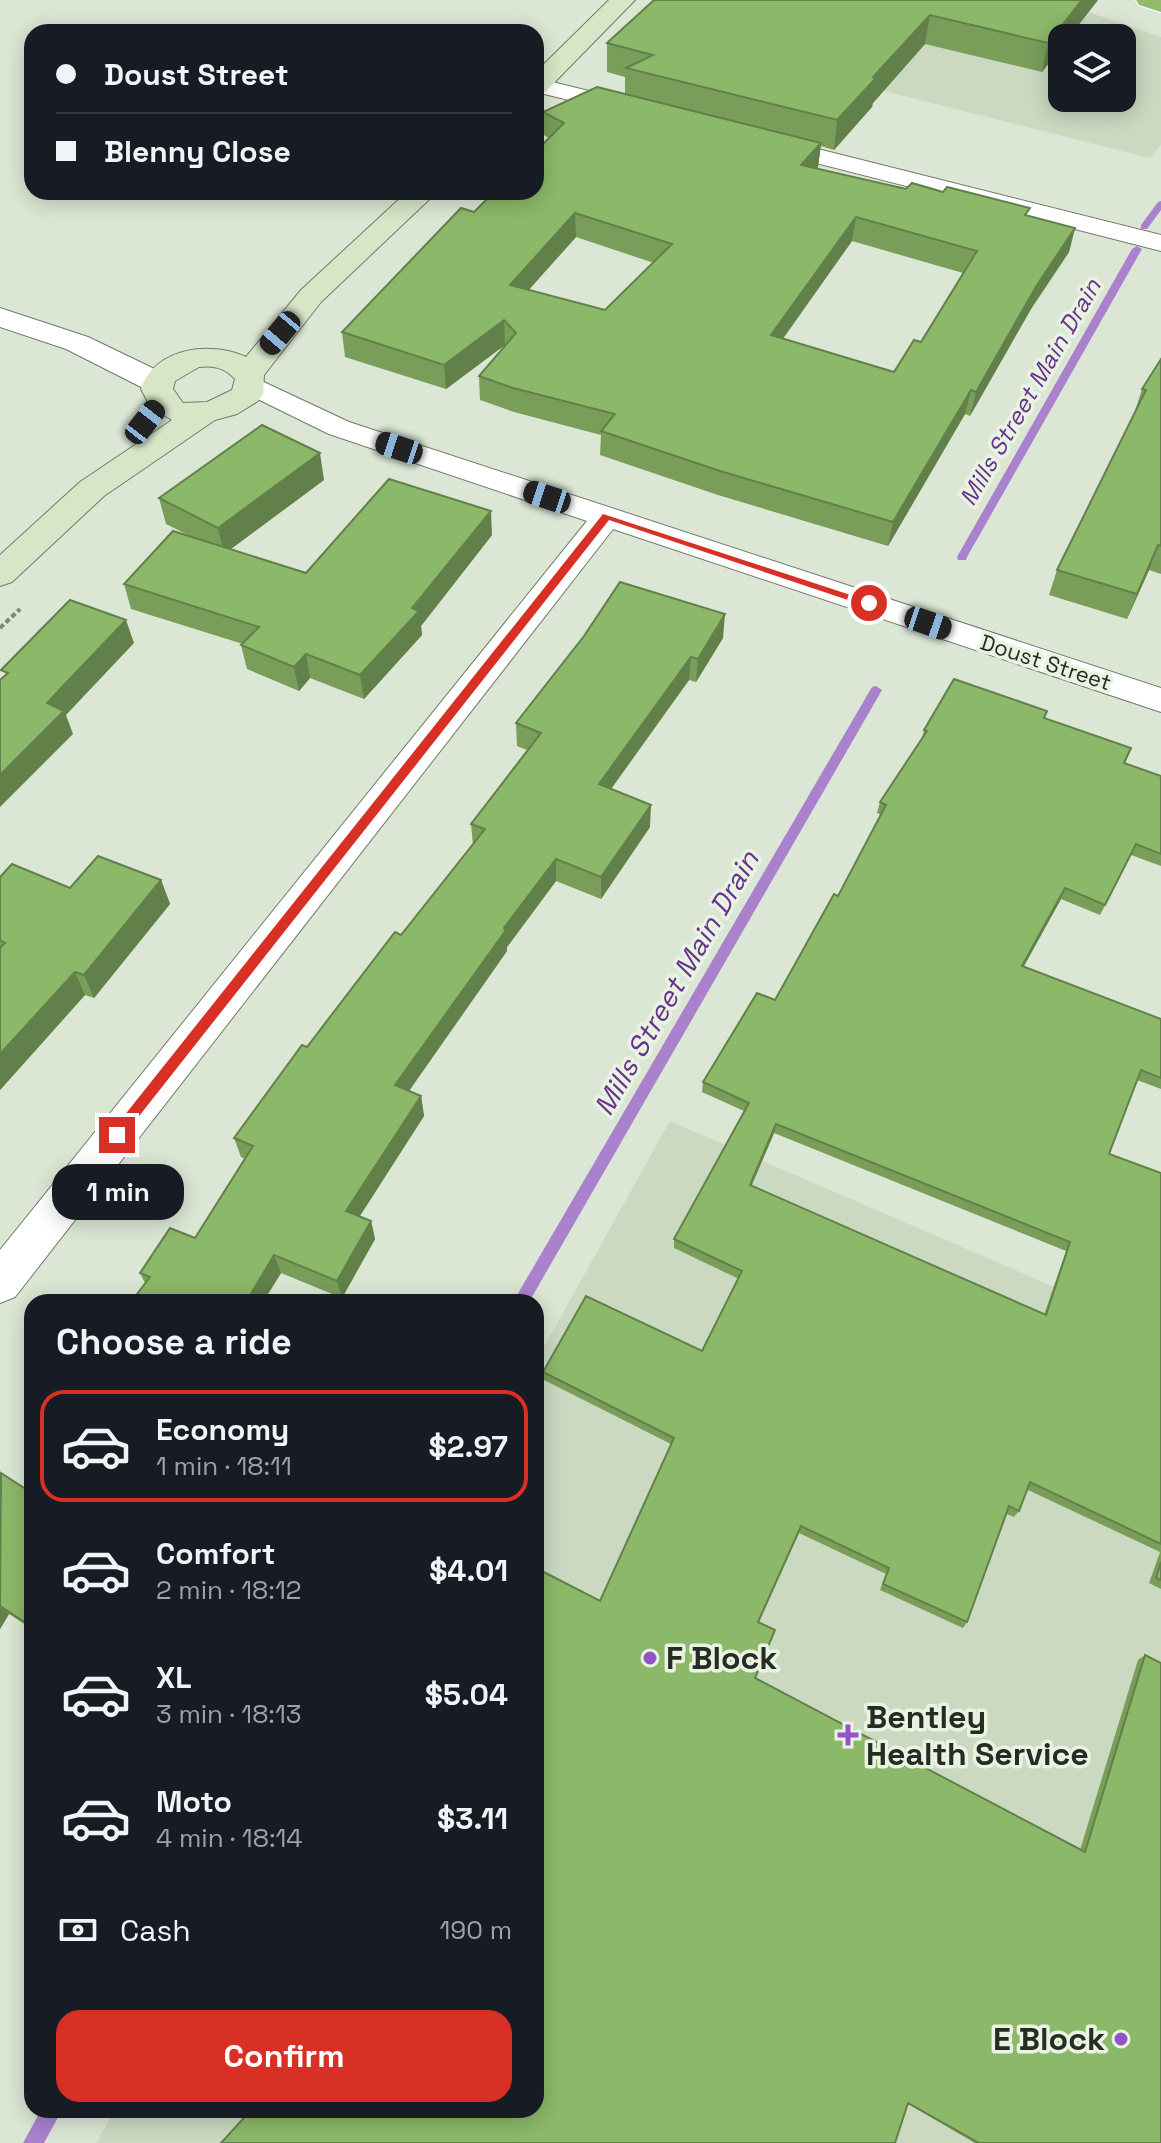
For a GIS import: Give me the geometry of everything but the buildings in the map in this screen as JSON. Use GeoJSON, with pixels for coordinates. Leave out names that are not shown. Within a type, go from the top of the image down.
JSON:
{"type":"FeatureCollection","features":[{"type":"Feature","properties":{"kind":"highway"},"geometry":{"type":"LineString","coordinates":[[1148,0],[1161,5]]}},
{"type":"Feature","properties":{"kind":"main road"},"geometry":{"type":"LineString","coordinates":[[544,79],[623,0]]}},
{"type":"Feature","properties":{"kind":"main road"},"geometry":{"type":"LineString","coordinates":[[0,574],[92,489],[214,411],[238,402],[250,380],[311,296],[414,200]]}},
{"type":"Feature","properties":{"kind":"main road"},"geometry":{"type":"LineString","coordinates":[[92,489],[160,392],[164,374],[311,296]]}},
{"type":"Feature","properties":{"kind":"main road"},"geometry":{"type":"LineString","coordinates":[[196,359],[231,360],[241,365],[250,380]]}},
{"type":"Feature","properties":{"kind":"main road"},"geometry":{"type":"LineString","coordinates":[[160,392],[179,411],[214,411]]}},
{"type":"Feature","properties":{"kind":"street"},"geometry":{"type":"LineString","coordinates":[[544,88],[658,115]]}},
{"type":"Feature","properties":{"kind":"street"},"geometry":{"type":"LineString","coordinates":[[749,138],[1161,243]]}},
{"type":"Feature","properties":{"kind":"street"},"geometry":{"type":"LineString","coordinates":[[0,317],[77,343],[196,359]]}},
{"type":"Feature","properties":{"kind":"street"},"geometry":{"type":"LineString","coordinates":[[77,343],[160,392]]}},
{"type":"Feature","properties":{"kind":"street","name":"Doust Street"},"geometry":{"type":"LineString","coordinates":[[250,380],[339,428],[1161,700]]}},
{"type":"Feature","properties":{"kind":"street","name":"Doust Street"},"geometry":{"type":"LineString","coordinates":[[214,411],[339,428]]}},
{"type":"Feature","properties":{"kind":"street"},"geometry":{"type":"LineString","coordinates":[[0,1283],[607,516]]}},
{"type":"Feature","properties":{"kind":"shaded area"},"geometry":{"type":"Polygon","coordinates":[[[654,0],[1054,0],[1123,24],[1048,24],[1048,112],[1136,112],[1136,28],[1161,37],[1161,145],[1150,158],[639,29],[672,4],[654,0]]]}},
{"type":"Feature","properties":{"kind":"shaded area","name":"Bentley Health Service"},"geometry":{"type":"Polygon","coordinates":[[[670,1121],[1161,1333],[1161,2143],[96,2143],[110,2118],[544,2118],[544,1347],[670,1121]]]}},
{"type":"Feature","properties":{"kind":"waterway"},"geometry":{"type":"LineString","coordinates":[[1144,227],[1161,204]]}},
{"type":"Feature","properties":{"kind":"waterway","name":"Mills Street Main Drain"},"geometry":{"type":"LineString","coordinates":[[962,557],[1137,249]]}},
{"type":"Feature","properties":{"kind":"waterway","name":"Mills Street Main Drain"},"geometry":{"type":"LineString","coordinates":[[526,1294],[876,690]]}},
{"type":"Feature","properties":{"kind":"waterway","name":"Mills Street Main Drain"},"geometry":{"type":"LineString","coordinates":[[33,2143],[47,2118]]}},
{"type":"Feature","properties":{"kind":"place","name":"F Block"},"geometry":{"type":"Point","coordinates":[650,1658]}},
{"type":"Feature","properties":{"kind":"place","name":"Bentley Health Service"},"geometry":{"type":"Point","coordinates":[848,1735]}},
{"type":"Feature","properties":{"kind":"place","name":"E Block"},"geometry":{"type":"Point","coordinates":[1121,2039]}},
{"type":"Feature","properties":{"kind":"route"},"geometry":{"type":"LineString","coordinates":[[117,1135],[607,516],[869,603]]}}]}
